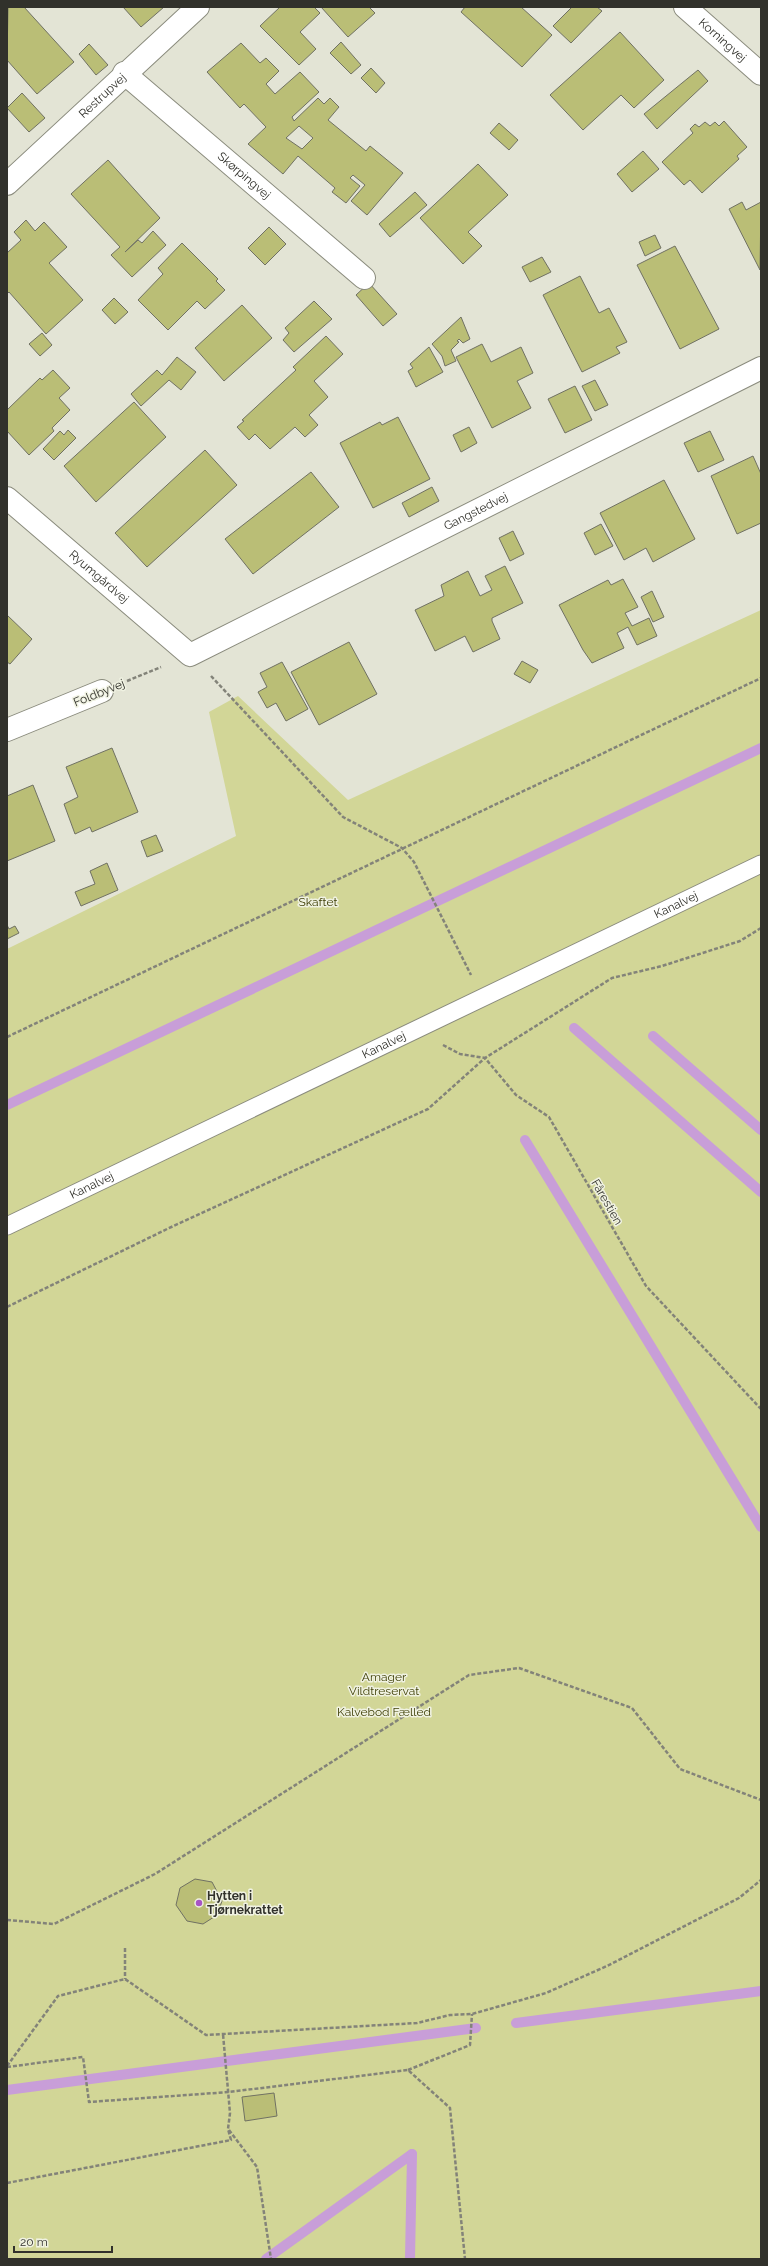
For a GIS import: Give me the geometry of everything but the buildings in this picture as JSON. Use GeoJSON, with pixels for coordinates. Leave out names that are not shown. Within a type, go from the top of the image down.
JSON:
{"type":"FeatureCollection","features":[{"type":"Feature","properties":{"kind":"street","name":"Restrupvej"},"geometry":{"type":"LineString","coordinates":[[7,184],[124,73],[198,7]]}},
{"type":"Feature","properties":{"kind":"street","name":"Korningvej"},"geometry":{"type":"LineString","coordinates":[[684,7],[761,74]]}},
{"type":"Feature","properties":{"kind":"street","name":"Skørpingvej"},"geometry":{"type":"LineString","coordinates":[[124,73],[364,278]]}},
{"type":"Feature","properties":{"kind":"street","name":"Gangstedvej"},"geometry":{"type":"LineString","coordinates":[[190,655],[761,368]]}},
{"type":"Feature","properties":{"kind":"street","name":"Ryumgårdvej"},"geometry":{"type":"LineString","coordinates":[[7,498],[190,655]]}},
{"type":"Feature","properties":{"kind":"street","name":"Foldbyvej"},"geometry":{"type":"LineString","coordinates":[[7,730],[102,691]]}},
{"type":"Feature","properties":{"kind":"lane","name":"Kanalvej"},"geometry":{"type":"LineString","coordinates":[[7,1226],[433,1022],[481,997],[761,864]]}},
{"type":"Feature","properties":{"kind":"path","name":"Foldbyvej"},"geometry":{"type":"LineString","coordinates":[[102,691],[190,655]]}},
{"type":"Feature","properties":{"kind":"path"},"geometry":{"type":"LineString","coordinates":[[190,655],[343,817],[402,848],[414,862],[481,997]]}},
{"type":"Feature","properties":{"kind":"path"},"geometry":{"type":"LineString","coordinates":[[7,1037],[761,678]]}},
{"type":"Feature","properties":{"kind":"path"},"geometry":{"type":"LineString","coordinates":[[7,1307],[167,1229],[428,1109],[485,1058],[612,978],[662,966],[740,941],[761,928]]}},
{"type":"Feature","properties":{"kind":"path"},"geometry":{"type":"LineString","coordinates":[[433,1022],[443,1044],[460,1054],[485,1058]]}},
{"type":"Feature","properties":{"kind":"path","name":"Fårestien"},"geometry":{"type":"LineString","coordinates":[[485,1058],[516,1095],[549,1117],[646,1286],[761,1408]]}},
{"type":"Feature","properties":{"kind":"path"},"geometry":{"type":"LineString","coordinates":[[7,1920],[54,1924],[155,1874],[469,1675],[519,1668],[632,1708],[680,1769],[761,1800]]}},
{"type":"Feature","properties":{"kind":"path"},"geometry":{"type":"LineString","coordinates":[[7,2067],[58,1996],[125,1979],[206,2035],[417,2023],[450,2015],[472,2014],[546,1993],[608,1966],[739,1898],[761,1880]]}},
{"type":"Feature","properties":{"kind":"path"},"geometry":{"type":"LineString","coordinates":[[125,1948],[125,1979]]}},
{"type":"Feature","properties":{"kind":"path"},"geometry":{"type":"LineString","coordinates":[[7,2067],[83,2057],[89,2102],[229,2092],[408,2070],[470,2045],[472,2014]]}},
{"type":"Feature","properties":{"kind":"path"},"geometry":{"type":"LineString","coordinates":[[7,2184],[231,2140],[228,2129],[229,2092],[224,2034]]}},
{"type":"Feature","properties":{"kind":"path"},"geometry":{"type":"LineString","coordinates":[[408,2070],[450,2108],[464,2259]]}},
{"type":"Feature","properties":{"kind":"path"},"geometry":{"type":"LineString","coordinates":[[228,2129],[257,2167],[271,2259]]}},
{"type":"Feature","properties":{"kind":"green space","name":"Kalvebod Fælled"},"geometry":{"type":"Polygon","coordinates":[[[761,610],[761,2259],[7,2259],[7,949],[236,836],[209,712],[238,696],[348,800],[761,610]]]}},
{"type":"Feature","properties":{"kind":"waterway"},"geometry":{"type":"LineString","coordinates":[[7,1105],[761,748]]}},
{"type":"Feature","properties":{"kind":"waterway"},"geometry":{"type":"LineString","coordinates":[[574,1028],[761,1192]]}},
{"type":"Feature","properties":{"kind":"waterway"},"geometry":{"type":"LineString","coordinates":[[653,1036],[761,1130]]}},
{"type":"Feature","properties":{"kind":"waterway"},"geometry":{"type":"LineString","coordinates":[[525,1140],[761,1527]]}},
{"type":"Feature","properties":{"kind":"waterway"},"geometry":{"type":"LineString","coordinates":[[516,2023],[761,1991]]}},
{"type":"Feature","properties":{"kind":"waterway"},"geometry":{"type":"LineString","coordinates":[[7,2090],[476,2028]]}},
{"type":"Feature","properties":{"kind":"waterway"},"geometry":{"type":"LineString","coordinates":[[266,2259],[412,2154]]}},
{"type":"Feature","properties":{"kind":"waterway"},"geometry":{"type":"LineString","coordinates":[[410,2259],[412,2154]]}},
{"type":"Feature","properties":{"kind":"place","name":"Hytten i Tjørnekrattet"},"geometry":{"type":"Point","coordinates":[199,1903]}},
{"type":"Feature","properties":{"kind":"park label","name":"Skaftet"},"geometry":{"type":"Point","coordinates":[318,902]}},
{"type":"Feature","properties":{"kind":"park label","name":"Amager Vildtreservat"},"geometry":{"type":"Point","coordinates":[384,1684]}}]}
